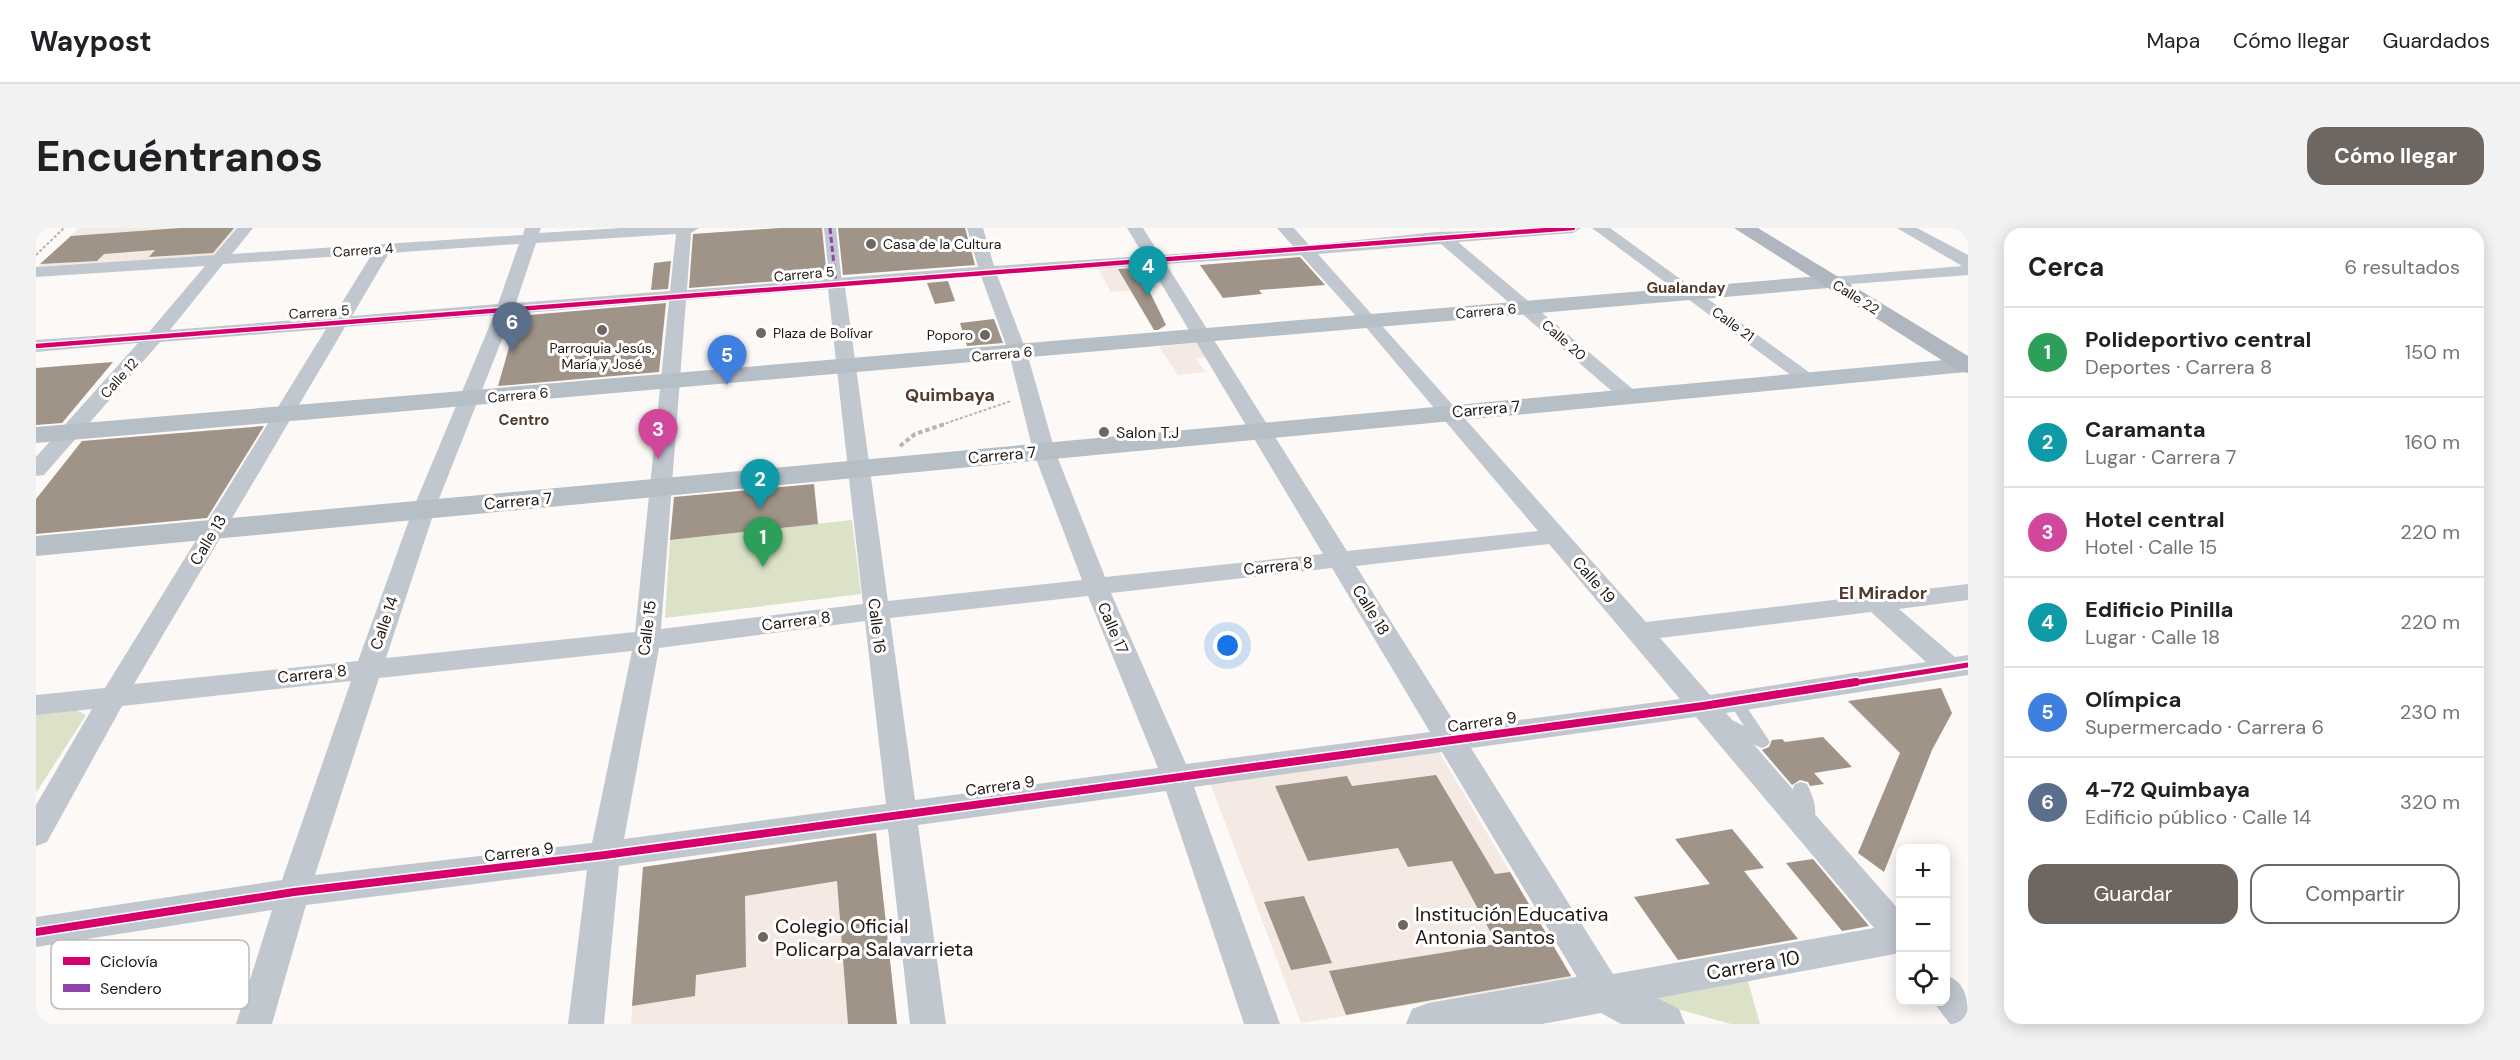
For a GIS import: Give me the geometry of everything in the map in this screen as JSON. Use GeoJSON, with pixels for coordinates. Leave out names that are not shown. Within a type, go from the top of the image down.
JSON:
{"type":"FeatureCollection","features":[{"type":"Feature","properties":{"kind":"main road","name":"Calle 22"},"geometry":{"type":"LineString","coordinates":[[1744,228],[1967,365]]}},
{"type":"Feature","properties":{"kind":"main road","name":"Carrera 6"},"geometry":{"type":"LineString","coordinates":[[36,435],[1832,282]]}},
{"type":"Feature","properties":{"kind":"main road","name":"Carrera 7"},"geometry":{"type":"LineString","coordinates":[[36,546],[1807,378],[1967,365]]}},
{"type":"Feature","properties":{"kind":"street","name":"Calle 12"},"geometry":{"type":"LineString","coordinates":[[36,470],[155,336],[245,228]]}},
{"type":"Feature","properties":{"kind":"street","name":"Calle 15"},"geometry":{"type":"LineString","coordinates":[[586,1024],[605,855],[647,640],[684,228]]}},
{"type":"Feature","properties":{"kind":"street","name":"Carrera 4"},"geometry":{"type":"LineString","coordinates":[[36,272],[383,249],[532,233],[691,228]]}},
{"type":"Feature","properties":{"kind":"street","name":"Calle 16"},"geometry":{"type":"LineString","coordinates":[[830,228],[857,468],[928,1024]]}},
{"type":"Feature","properties":{"kind":"street","name":"Calle 17"},"geometry":{"type":"LineString","coordinates":[[975,228],[987,271],[1018,352],[1044,452],[1096,586],[1176,776],[1262,1024]]}},
{"type":"Feature","properties":{"kind":"street","name":"Calle 18"},"geometry":{"type":"LineString","coordinates":[[1135,228],[1153,268],[1202,336],[1605,992]]}},
{"type":"Feature","properties":{"kind":"street","name":"Calle 19"},"geometry":{"type":"LineString","coordinates":[[1285,228],[1370,321],[1638,632],[1717,709],[1806,825],[1896,931]]}},
{"type":"Feature","properties":{"kind":"street","name":"Calle 20"},"geometry":{"type":"LineString","coordinates":[[1422,228],[1428,234],[1443,233],[1628,395]]}},
{"type":"Feature","properties":{"kind":"street","name":"Carrera 5"},"geometry":{"type":"LineString","coordinates":[[36,346],[987,271],[1095,264],[1153,268],[1443,233],[1574,228]]}},
{"type":"Feature","properties":{"kind":"street","name":"Calle 21"},"geometry":{"type":"LineString","coordinates":[[1600,228],[1807,378]]}},
{"type":"Feature","properties":{"kind":"street"},"geometry":{"type":"LineString","coordinates":[[1905,228],[1968,262]]}},
{"type":"Feature","properties":{"kind":"street","name":"Calle 14"},"geometry":{"type":"LineString","coordinates":[[254,1024],[294,892],[424,509],[505,310],[532,233]]}},
{"type":"Feature","properties":{"kind":"street","name":"Calle 13"},"geometry":{"type":"LineString","coordinates":[[36,833],[114,695],[383,249]]}},
{"type":"Feature","properties":{"kind":"street"},"geometry":{"type":"LineString","coordinates":[[36,288],[55,270]]}},
{"type":"Feature","properties":{"kind":"street","name":"Carrera 6"},"geometry":{"type":"LineString","coordinates":[[1832,282],[1968,270]]}},
{"type":"Feature","properties":{"kind":"street","name":"Carrera 8"},"geometry":{"type":"LineString","coordinates":[[36,705],[647,640],[875,611],[1555,536]]}},
{"type":"Feature","properties":{"kind":"street"},"geometry":{"type":"LineString","coordinates":[[1638,632],[1968,592]]}},
{"type":"Feature","properties":{"kind":"street"},"geometry":{"type":"LineString","coordinates":[[1876,603],[1958,666]]}},
{"type":"Feature","properties":{"kind":"street","name":"Carrera 9"},"geometry":{"type":"LineString","coordinates":[[36,932],[294,892],[605,855],[1452,740],[1717,709],[1958,666]]}},
{"type":"Feature","properties":{"kind":"street","name":"Carrera 10"},"geometry":{"type":"LineString","coordinates":[[1428,1024],[1896,937]]}},
{"type":"Feature","properties":{"kind":"street"},"geometry":{"type":"LineString","coordinates":[[1605,992],[1663,1024]]}},
{"type":"Feature","properties":{"kind":"street"},"geometry":{"type":"LineString","coordinates":[[1950,996],[1968,1020]]}},
{"type":"Feature","properties":{"kind":"lane"},"geometry":{"type":"LineString","coordinates":[[1095,264],[1117,267]]}},
{"type":"Feature","properties":{"kind":"lane"},"geometry":{"type":"LineString","coordinates":[[1801,788],[1808,808],[1806,825]]}},
{"type":"Feature","properties":{"kind":"path"},"geometry":{"type":"LineString","coordinates":[[36,255],[64,228]]}},
{"type":"Feature","properties":{"kind":"path"},"geometry":{"type":"LineString","coordinates":[[899,464],[898,453],[902,443],[915,434],[1029,394]]}},
{"type":"Feature","properties":{"kind":"shaded area"},"geometry":{"type":"Polygon","coordinates":[[[79,228],[236,228],[214,255],[37,267],[79,228]]]}},
{"type":"Feature","properties":{"kind":"shaded area"},"geometry":{"type":"Polygon","coordinates":[[[1144,264],[1158,288],[1111,292],[1098,268],[1144,264]]]}},
{"type":"Feature","properties":{"kind":"shaded area"},"geometry":{"type":"Polygon","coordinates":[[[1197,342],[1207,357],[1196,359],[1205,372],[1178,375],[1159,347],[1197,342]]]}},
{"type":"Feature","properties":{"kind":"shaded area","name":"Institución Educativa Antonia Santos"},"geometry":{"type":"Polygon","coordinates":[[[1439,752],[1573,978],[1301,1023],[1210,783],[1439,752]]]}},
{"type":"Feature","properties":{"kind":"shaded area","name":"Colegio Oficial Policarpa Salavarrieta"},"geometry":{"type":"Polygon","coordinates":[[[876,833],[897,1024],[631,1024],[643,867],[876,833]]]}},
{"type":"Feature","properties":{"kind":"green space"},"geometry":{"type":"Polygon","coordinates":[[[852,520],[861,594],[665,618],[670,540],[852,520]]]}},
{"type":"Feature","properties":{"kind":"green space"},"geometry":{"type":"Polygon","coordinates":[[[72,708],[86,715],[36,793],[36,713],[72,708]]]}},
{"type":"Feature","properties":{"kind":"green space"},"geometry":{"type":"Polygon","coordinates":[[[1747,978],[1760,1024],[1731,1024],[1649,1001],[1646,994],[1747,978]]]}},
{"type":"Feature","properties":{"kind":"building"},"geometry":{"type":"Polygon","coordinates":[[[180,228],[234,228],[213,253],[149,257],[155,250],[104,254],[97,261],[40,264],[71,236],[180,228]]]}},
{"type":"Feature","properties":{"kind":"building"},"geometry":{"type":"Polygon","coordinates":[[[780,228],[822,228],[827,277],[689,288],[693,234],[780,228]]]}},
{"type":"Feature","properties":{"kind":"building"},"geometry":{"type":"Polygon","coordinates":[[[838,228],[965,228],[975,265],[843,275],[838,228]]]}},
{"type":"Feature","properties":{"kind":"building"},"geometry":{"type":"Polygon","coordinates":[[[1300,257],[1325,285],[1259,290],[1262,294],[1223,298],[1200,265],[1300,257]]]}},
{"type":"Feature","properties":{"kind":"building"},"geometry":{"type":"Polygon","coordinates":[[[671,261],[668,289],[651,290],[654,263],[671,261]]]}},
{"type":"Feature","properties":{"kind":"building"},"geometry":{"type":"Polygon","coordinates":[[[1136,268],[1135,274],[1142,276],[1166,325],[1158,330],[1154,330],[1118,269],[1136,268]]]}},
{"type":"Feature","properties":{"kind":"building"},"geometry":{"type":"Polygon","coordinates":[[[948,281],[955,301],[935,304],[927,283],[948,281]]]}},
{"type":"Feature","properties":{"kind":"building"},"geometry":{"type":"Polygon","coordinates":[[[666,303],[659,372],[498,386],[518,316],[666,303]]]}},
{"type":"Feature","properties":{"kind":"building","name":"Poporo"},"geometry":{"type":"Polygon","coordinates":[[[994,319],[1003,343],[967,346],[960,323],[994,319]]]}},
{"type":"Feature","properties":{"kind":"building"},"geometry":{"type":"Polygon","coordinates":[[[113,362],[62,423],[36,425],[36,368],[113,362]]]}},
{"type":"Feature","properties":{"kind":"building"},"geometry":{"type":"Polygon","coordinates":[[[264,426],[207,518],[36,534],[36,499],[82,441],[264,426]]]}},
{"type":"Feature","properties":{"kind":"building"},"geometry":{"type":"Polygon","coordinates":[[[814,484],[818,524],[670,540],[674,497],[814,484]]]}},
{"type":"Feature","properties":{"kind":"building"},"geometry":{"type":"Polygon","coordinates":[[[1941,688],[1952,713],[1932,750],[1884,872],[1858,853],[1900,753],[1848,701],[1941,688]]]}},
{"type":"Feature","properties":{"kind":"building"},"geometry":{"type":"Polygon","coordinates":[[[1823,737],[1852,767],[1814,773],[1824,784],[1810,786],[1808,782],[1800,780],[1792,785],[1762,750],[1769,747],[1772,740],[1782,739],[1785,742],[1823,737]]]}},
{"type":"Feature","properties":{"kind":"building"},"geometry":{"type":"Polygon","coordinates":[[[1436,775],[1495,874],[1510,872],[1571,976],[1346,1015],[1329,971],[1497,944],[1452,861],[1408,867],[1398,848],[1308,861],[1275,786],[1347,776],[1352,786],[1436,775]]]}},
{"type":"Feature","properties":{"kind":"building"},"geometry":{"type":"Polygon","coordinates":[[[1732,829],[1764,868],[1744,871],[1798,939],[1678,960],[1634,897],[1710,884],[1675,839],[1732,829]]]}},
{"type":"Feature","properties":{"kind":"building","name":"Colegio Oficial Policarpa Salavarrieta"},"geometry":{"type":"Polygon","coordinates":[[[876,833],[897,1024],[848,1024],[837,881],[745,896],[746,967],[696,975],[695,996],[632,1006],[643,867],[876,833]]]}},
{"type":"Feature","properties":{"kind":"building"},"geometry":{"type":"Polygon","coordinates":[[[1813,859],[1869,926],[1842,931],[1786,863],[1813,859]]]}},
{"type":"Feature","properties":{"kind":"building"},"geometry":{"type":"Polygon","coordinates":[[[1304,896],[1332,963],[1291,970],[1264,902],[1304,896]]]}},
{"type":"Feature","properties":{"kind":"marked path"},"geometry":{"type":"LineString","coordinates":[[830,228],[836,284]]}},
{"type":"Feature","properties":{"kind":"cycle path"},"geometry":{"type":"LineString","coordinates":[[36,346],[987,271],[1306,250],[1573,228]]}},
{"type":"Feature","properties":{"kind":"cycle path"},"geometry":{"type":"LineString","coordinates":[[36,932],[294,892],[605,855],[1703,706],[1968,665]]}},
{"type":"Feature","properties":{"kind":"place","name":"Casa de la Cultura"},"geometry":{"type":"Point","coordinates":[871,244]}},
{"type":"Feature","properties":{"kind":"place","name":"Edificio Pinilla"},"geometry":{"type":"Point","coordinates":[1148,296]}},
{"type":"Feature","properties":{"kind":"place","name":"Parroquia Jesús, María y José"},"geometry":{"type":"Point","coordinates":[602,330]}},
{"type":"Feature","properties":{"kind":"place","name":"Plaza de Bolívar"},"geometry":{"type":"Point","coordinates":[761,333]}},
{"type":"Feature","properties":{"kind":"place","name":"Poporo"},"geometry":{"type":"Point","coordinates":[985,335]}},
{"type":"Feature","properties":{"kind":"place","name":"4-72 Quimbaya"},"geometry":{"type":"Point","coordinates":[512,352]}},
{"type":"Feature","properties":{"kind":"place","name":"Olímpica"},"geometry":{"type":"Point","coordinates":[727,385]}},
{"type":"Feature","properties":{"kind":"place","name":"Salon T.J"},"geometry":{"type":"Point","coordinates":[1104,432]}},
{"type":"Feature","properties":{"kind":"place","name":"Hotel central"},"geometry":{"type":"Point","coordinates":[658,459]}},
{"type":"Feature","properties":{"kind":"place","name":"Caramanta"},"geometry":{"type":"Point","coordinates":[760,509]}},
{"type":"Feature","properties":{"kind":"place","name":"Polideportivo central"},"geometry":{"type":"Point","coordinates":[763,567]}},
{"type":"Feature","properties":{"kind":"place","name":"Institución Educativa Antonia Santos"},"geometry":{"type":"Point","coordinates":[1403,925]}},
{"type":"Feature","properties":{"kind":"place","name":"Colegio Oficial Policarpa Salavarrieta"},"geometry":{"type":"Point","coordinates":[763,937]}},
{"type":"Feature","properties":{"kind":"district","name":"Gualanday"},"geometry":{"type":"Point","coordinates":[1686,288]}},
{"type":"Feature","properties":{"kind":"district","name":"Quimbaya"},"geometry":{"type":"Point","coordinates":[950,395]}},
{"type":"Feature","properties":{"kind":"district","name":"Centro"},"geometry":{"type":"Point","coordinates":[524,420]}},
{"type":"Feature","properties":{"kind":"district","name":"El Mirador"},"geometry":{"type":"Point","coordinates":[1883,593]}}]}
